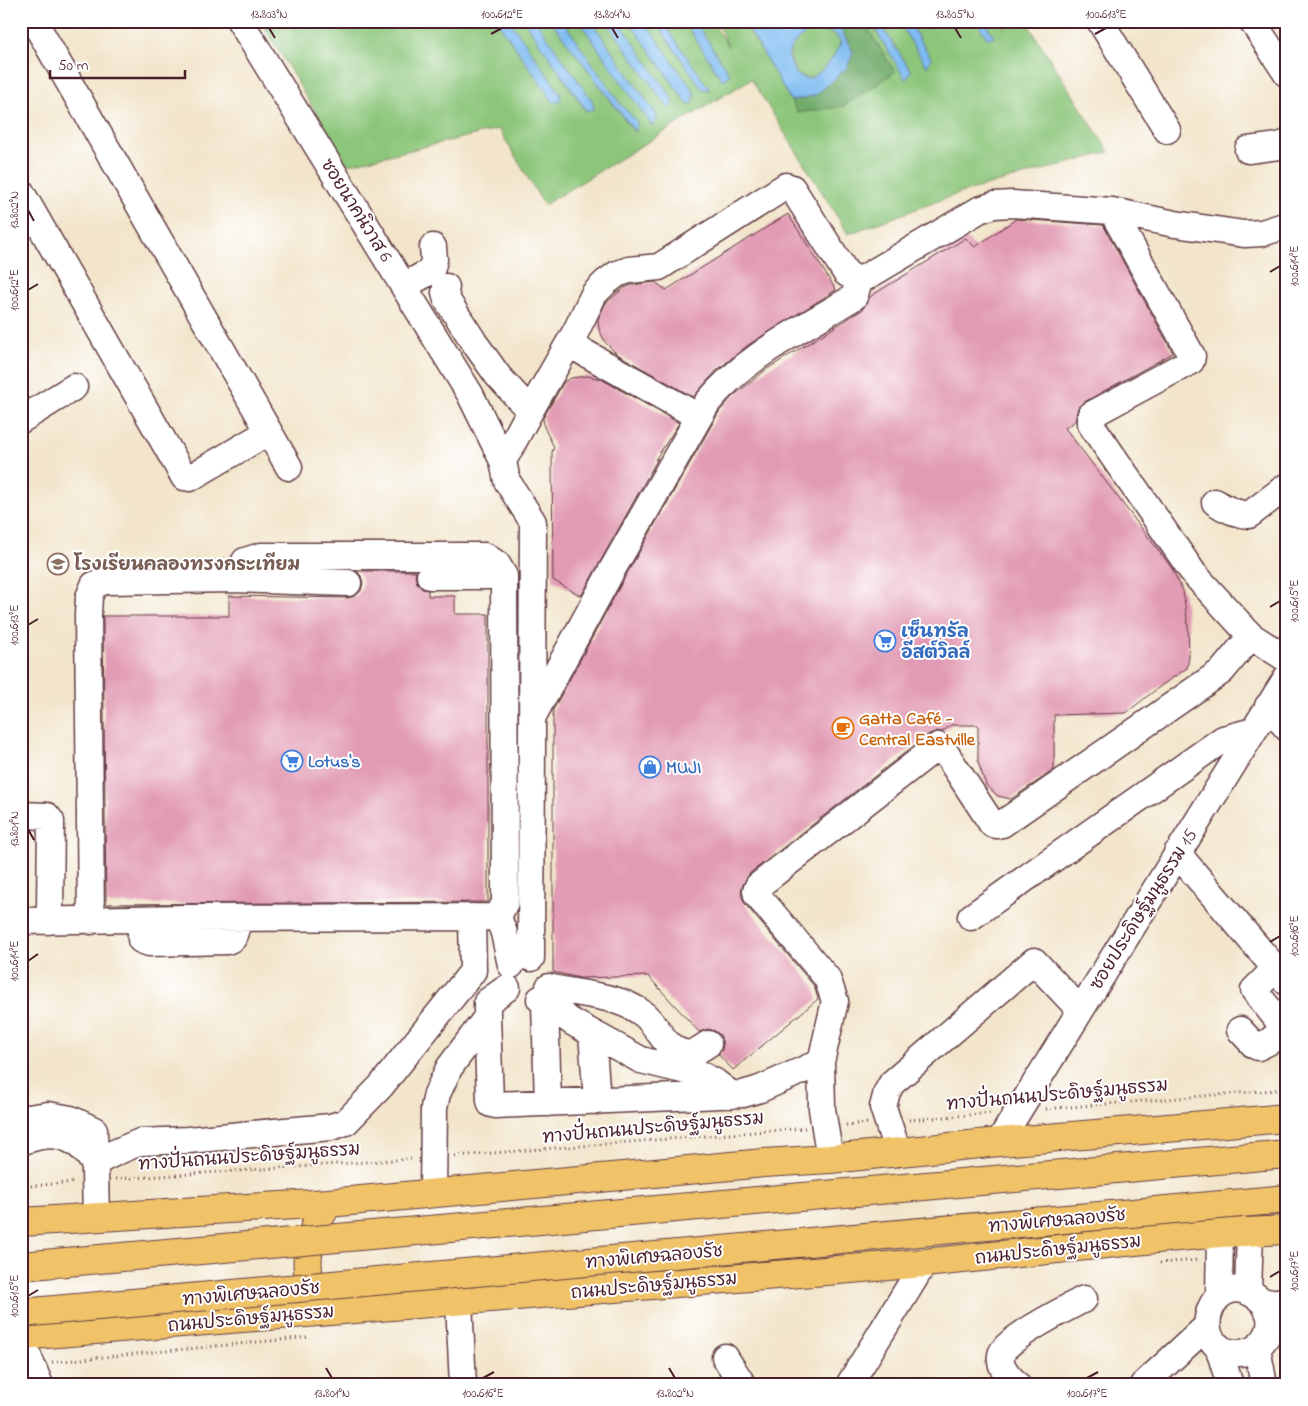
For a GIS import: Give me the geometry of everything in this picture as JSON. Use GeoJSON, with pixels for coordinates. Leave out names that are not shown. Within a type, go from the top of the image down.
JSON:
{"type":"FeatureCollection","features":[{"type":"Feature","properties":{"kind":"main road"},"geometry":{"type":"LineString","coordinates":[[21,1222],[328,1203],[433,1192],[525,1186],[764,1163],[830,1160],[999,1142],[1287,1118]]}},
{"type":"Feature","properties":{"kind":"main road"},"geometry":{"type":"LineString","coordinates":[[21,1266],[1287,1154]]}},
{"type":"Feature","properties":{"kind":"main road","name":"ทางพิเศษฉลองรัช"},"geometry":{"type":"LineString","coordinates":[[21,1313],[1287,1200]]}},
{"type":"Feature","properties":{"kind":"main road"},"geometry":{"type":"LineString","coordinates":[[328,1203],[312,1234],[308,1259],[309,1281],[319,1298],[347,1310]]}},
{"type":"Feature","properties":{"kind":"main road"},"geometry":{"type":"LineString","coordinates":[[248,1208],[266,1221],[279,1234],[289,1255],[291,1276],[288,1289],[280,1304],[270,1316]]}},
{"type":"Feature","properties":{"kind":"main road","name":"ถนนประดิษฐ์มนูธรรม"},"geometry":{"type":"LineString","coordinates":[[21,1337],[924,1263],[1220,1233],[1287,1230]]}},
{"type":"Feature","properties":{"kind":"street"},"geometry":{"type":"LineString","coordinates":[[34,21],[289,466]]}},
{"type":"Feature","properties":{"kind":"street","name":"ซอยนาคนิวาส 6"},"geometry":{"type":"LineString","coordinates":[[240,21],[404,286],[472,400],[503,461],[507,481],[533,522],[532,717],[516,970]]}},
{"type":"Feature","properties":{"kind":"street"},"geometry":{"type":"LineString","coordinates":[[1100,21],[1168,130]]}},
{"type":"Feature","properties":{"kind":"street"},"geometry":{"type":"LineString","coordinates":[[1252,21],[1287,74]]}},
{"type":"Feature","properties":{"kind":"street"},"geometry":{"type":"LineString","coordinates":[[1248,150],[1279,146],[1287,143]]}},
{"type":"Feature","properties":{"kind":"street"},"geometry":{"type":"LineString","coordinates":[[503,461],[594,294],[606,282],[617,274],[629,270],[659,267],[786,186],[792,188],[846,273],[859,281]]}},
{"type":"Feature","properties":{"kind":"street"},"geometry":{"type":"LineString","coordinates":[[21,192],[184,477],[190,478],[268,432]]}},
{"type":"Feature","properties":{"kind":"street"},"geometry":{"type":"LineString","coordinates":[[532,717],[612,570],[707,403],[718,389],[732,377],[769,350],[854,297],[859,281],[979,210],[994,205],[1031,204],[1112,211],[1175,224],[1244,234],[1262,233],[1287,226]]}},
{"type":"Feature","properties":{"kind":"street"},"geometry":{"type":"LineString","coordinates":[[1112,211],[1192,356],[1191,361],[1091,415],[1090,423],[1194,574],[1251,636],[1287,659]]}},
{"type":"Feature","properties":{"kind":"street"},"geometry":{"type":"LineString","coordinates":[[404,286],[431,271],[434,260],[433,248]]}},
{"type":"Feature","properties":{"kind":"street"},"geometry":{"type":"LineString","coordinates":[[446,287],[447,300],[476,345],[498,376],[530,411]]}},
{"type":"Feature","properties":{"kind":"street"},"geometry":{"type":"LineString","coordinates":[[572,337],[699,417]]}},
{"type":"Feature","properties":{"kind":"street"},"geometry":{"type":"LineString","coordinates":[[21,420],[74,387]]}},
{"type":"Feature","properties":{"kind":"street"},"geometry":{"type":"LineString","coordinates":[[1214,502],[1223,508],[1239,514],[1249,515],[1287,486]]}},
{"type":"Feature","properties":{"kind":"street"},"geometry":{"type":"LineString","coordinates":[[21,921],[485,917],[504,902],[504,576],[497,564],[485,556],[261,556],[245,561],[235,579]]}},
{"type":"Feature","properties":{"kind":"street"},"geometry":{"type":"LineString","coordinates":[[430,576],[504,576]]}},
{"type":"Feature","properties":{"kind":"street"},"geometry":{"type":"LineString","coordinates":[[91,921],[89,597],[94,585],[105,581],[235,579],[348,583]]}},
{"type":"Feature","properties":{"kind":"street"},"geometry":{"type":"LineString","coordinates":[[830,1160],[822,1109],[820,1062],[834,1001],[832,988],[827,978],[757,895],[758,886],[938,746],[943,749],[992,824],[1002,824],[1222,671],[1251,636]]}},
{"type":"Feature","properties":{"kind":"street","name":"ซอยประดิษฐ์มนูธรรม 15"},"geometry":{"type":"LineString","coordinates":[[999,1142],[1287,677]]}},
{"type":"Feature","properties":{"kind":"street"},"geometry":{"type":"LineString","coordinates":[[1268,706],[1287,728]]}},
{"type":"Feature","properties":{"kind":"street"},"geometry":{"type":"LineString","coordinates":[[971,917],[1223,740],[1253,731]]}},
{"type":"Feature","properties":{"kind":"street"},"geometry":{"type":"LineString","coordinates":[[21,815],[47,816],[51,821],[50,908],[48,921]]}},
{"type":"Feature","properties":{"kind":"street"},"geometry":{"type":"LineString","coordinates":[[1177,853],[1281,976],[1254,990],[1281,1024],[1281,1031],[1270,1041],[1258,1047],[1240,1030]]}},
{"type":"Feature","properties":{"kind":"street"},"geometry":{"type":"LineString","coordinates":[[485,917],[504,933],[516,970],[510,994],[521,1001],[534,1002],[544,996],[602,996],[644,1013],[676,1050],[685,1053],[696,1051],[708,1044]]}},
{"type":"Feature","properties":{"kind":"street"},"geometry":{"type":"LineString","coordinates":[[95,1172],[114,1152],[140,1142],[188,1140],[331,1127],[346,1122],[381,1086],[473,971],[485,917]]}},
{"type":"Feature","properties":{"kind":"street"},"geometry":{"type":"LineString","coordinates":[[548,1103],[544,996],[550,981],[547,968],[537,960],[516,970],[487,1002],[490,1100],[492,1104],[497,1105],[548,1103],[597,1101],[732,1095],[760,1088],[820,1062]]}},
{"type":"Feature","properties":{"kind":"street"},"geometry":{"type":"LineString","coordinates":[[898,1153],[883,1107],[892,1082],[1034,962],[1080,1010]]}},
{"type":"Feature","properties":{"kind":"street"},"geometry":{"type":"LineString","coordinates":[[544,996],[572,1022],[641,1060],[699,1074],[715,1082],[732,1095]]}},
{"type":"Feature","properties":{"kind":"street"},"geometry":{"type":"LineString","coordinates":[[433,1192],[435,1157],[434,1108],[441,1082],[460,1052],[488,1017]]}},
{"type":"Feature","properties":{"kind":"street"},"geometry":{"type":"LineString","coordinates":[[592,1033],[597,1101]]}},
{"type":"Feature","properties":{"kind":"street"},"geometry":{"type":"LineString","coordinates":[[21,1119],[48,1115],[71,1119],[94,1130],[96,1217]]}},
{"type":"Feature","properties":{"kind":"street"},"geometry":{"type":"LineString","coordinates":[[21,1142],[36,1136],[51,1135],[64,1137],[80,1146],[87,1153],[95,1172]]}},
{"type":"Feature","properties":{"kind":"street"},"geometry":{"type":"LineString","coordinates":[[1212,1336],[1233,1353],[1244,1353],[1257,1348],[1263,1342],[1269,1329],[1270,1318],[1250,1232]]}},
{"type":"Feature","properties":{"kind":"street"},"geometry":{"type":"LineString","coordinates":[[1219,1296],[1220,1233]]}},
{"type":"Feature","properties":{"kind":"street"},"geometry":{"type":"LineString","coordinates":[[849,1385],[924,1263]]}},
{"type":"Feature","properties":{"kind":"street"},"geometry":{"type":"LineString","coordinates":[[1230,1385],[1212,1336],[1209,1310],[1219,1296],[1229,1291],[1237,1290],[1266,1298]]}},
{"type":"Feature","properties":{"kind":"street"},"geometry":{"type":"LineString","coordinates":[[1017,1385],[1002,1369],[1001,1354],[1005,1347],[1041,1322],[1084,1299]]}},
{"type":"Feature","properties":{"kind":"street"},"geometry":{"type":"LineString","coordinates":[[459,1302],[463,1385]]}},
{"type":"Feature","properties":{"kind":"street"},"geometry":{"type":"LineString","coordinates":[[1143,1385],[1212,1336]]}},
{"type":"Feature","properties":{"kind":"street"},"geometry":{"type":"LineString","coordinates":[[21,1337],[40,1385]]}},
{"type":"Feature","properties":{"kind":"street"},"geometry":{"type":"LineString","coordinates":[[1257,1348],[1264,1385]]}},
{"type":"Feature","properties":{"kind":"street"},"geometry":{"type":"LineString","coordinates":[[725,1357],[743,1385]]}},
{"type":"Feature","properties":{"kind":"path","name":"ทางปั่นถนนประดิษฐ์มนูธรรม"},"geometry":{"type":"LineString","coordinates":[[21,1187],[95,1172],[435,1157],[1287,1089]]}},
{"type":"Feature","properties":{"kind":"green space"},"geometry":{"type":"Polygon","coordinates":[[[261,21],[497,21],[554,103],[561,97],[560,93],[510,21],[524,21],[586,111],[593,102],[536,21],[551,21],[634,132],[637,122],[621,105],[563,21],[579,21],[652,126],[657,119],[656,114],[591,21],[606,21],[669,109],[672,98],[619,21],[629,21],[688,105],[694,92],[644,21],[655,21],[702,89],[709,90],[662,21],[684,21],[722,80],[730,75],[695,21],[711,21],[729,47],[716,21],[744,21],[798,113],[895,72],[863,21],[870,21],[906,79],[911,71],[878,21],[898,21],[927,67],[931,58],[908,21],[976,21],[987,38],[994,37],[984,21],[999,21],[1004,28],[1015,21],[1026,21],[1109,152],[963,192],[848,234],[751,79],[544,205],[499,129],[347,165],[261,21]]]}},
{"type":"Feature","properties":{"kind":"green space"},"geometry":{"type":"Polygon","coordinates":[[[758,21],[779,21],[777,31],[766,28],[758,21]]]}},
{"type":"Feature","properties":{"kind":"green space"},"geometry":{"type":"Polygon","coordinates":[[[836,21],[863,21],[895,72],[844,106],[798,113],[791,101],[816,95],[853,52],[836,21]]]}},
{"type":"Feature","properties":{"kind":"green space"},"geometry":{"type":"Polygon","coordinates":[[[814,29],[834,33],[841,42],[828,64],[808,79],[797,75],[790,52],[791,47],[799,38],[814,29]]]}},
{"type":"Feature","properties":{"kind":"water"},"geometry":{"type":"Polygon","coordinates":[[[497,21],[510,21],[560,93],[560,101],[554,103],[497,21]]]}},
{"type":"Feature","properties":{"kind":"water"},"geometry":{"type":"Polygon","coordinates":[[[524,21],[536,21],[593,102],[594,109],[587,111],[524,21]]]}},
{"type":"Feature","properties":{"kind":"water"},"geometry":{"type":"Polygon","coordinates":[[[551,21],[563,21],[621,105],[637,122],[635,132],[551,21]]]}},
{"type":"Feature","properties":{"kind":"water"},"geometry":{"type":"Polygon","coordinates":[[[579,21],[591,21],[656,114],[657,119],[652,126],[579,21]]]}},
{"type":"Feature","properties":{"kind":"water"},"geometry":{"type":"Polygon","coordinates":[[[606,21],[619,21],[672,98],[674,103],[669,109],[606,21]]]}},
{"type":"Feature","properties":{"kind":"water"},"geometry":{"type":"Polygon","coordinates":[[[629,21],[644,21],[694,92],[694,102],[688,105],[629,21]]]}},
{"type":"Feature","properties":{"kind":"water"},"geometry":{"type":"Polygon","coordinates":[[[655,21],[662,21],[710,90],[702,89],[655,21]]]}},
{"type":"Feature","properties":{"kind":"water"},"geometry":{"type":"Polygon","coordinates":[[[684,21],[695,21],[730,75],[722,80],[684,21]]]}},
{"type":"Feature","properties":{"kind":"water"},"geometry":{"type":"Polygon","coordinates":[[[744,21],[758,21],[766,28],[777,31],[779,21],[836,21],[853,52],[847,68],[816,95],[791,101],[744,21]],[[814,29],[801,37],[793,45],[790,49],[789,59],[797,75],[808,79],[828,64],[841,42],[834,33],[814,29]]]}},
{"type":"Feature","properties":{"kind":"water"},"geometry":{"type":"Polygon","coordinates":[[[870,21],[878,21],[911,71],[906,80],[870,21]]]}},
{"type":"Feature","properties":{"kind":"water"},"geometry":{"type":"Polygon","coordinates":[[[898,21],[908,21],[931,58],[927,67],[898,21]]]}},
{"type":"Feature","properties":{"kind":"water"},"geometry":{"type":"Polygon","coordinates":[[[976,21],[984,21],[994,37],[987,38],[976,21]]]}},
{"type":"Feature","properties":{"kind":"building"},"geometry":{"type":"Polygon","coordinates":[[[788,214],[836,290],[748,345],[717,370],[693,397],[617,354],[605,342],[599,329],[598,319],[606,303],[624,288],[655,282],[666,290],[788,214]]]}},
{"type":"Feature","properties":{"kind":"building","name":"เซ็นทรัล อีสต์วิลล์"},"geometry":{"type":"Polygon","coordinates":[[[1016,219],[1103,225],[1173,353],[1084,402],[1078,407],[1075,421],[1065,428],[1171,567],[1183,591],[1188,626],[1189,657],[1187,668],[1126,713],[1054,715],[1054,770],[1011,799],[998,796],[986,785],[978,762],[978,725],[951,725],[942,732],[937,731],[929,734],[749,874],[742,886],[741,895],[745,904],[814,986],[818,999],[733,1070],[718,1054],[722,1050],[723,1044],[720,1035],[708,1029],[699,1032],[648,976],[580,978],[553,972],[553,710],[625,577],[719,412],[732,397],[767,369],[862,310],[874,294],[966,238],[975,247],[1016,219]]]}},
{"type":"Feature","properties":{"kind":"building"},"geometry":{"type":"Polygon","coordinates":[[[587,376],[601,379],[679,423],[655,460],[658,458],[581,596],[553,580],[552,452],[554,447],[544,427],[543,418],[564,382],[571,378],[587,376]]]}},
{"type":"Feature","properties":{"kind":"building","name":"Lotus's"},"geometry":{"type":"Polygon","coordinates":[[[357,571],[416,571],[417,583],[422,589],[428,590],[428,596],[455,596],[455,614],[488,614],[488,902],[106,904],[103,616],[229,616],[229,596],[348,598],[355,596],[361,591],[363,583],[357,571]]]}},
{"type":"Feature","properties":{"kind":"place","name":"โรงเรียนคลองทรงกระเทียม"},"geometry":{"type":"Point","coordinates":[58,564]}},
{"type":"Feature","properties":{"kind":"place","name":"เซ็นทรัล อีสต์วิลล์"},"geometry":{"type":"Point","coordinates":[885,641]}},
{"type":"Feature","properties":{"kind":"place","name":"Gatta Café - Central Eastville"},"geometry":{"type":"Point","coordinates":[843,728]}},
{"type":"Feature","properties":{"kind":"place","name":"Lotus's"},"geometry":{"type":"Point","coordinates":[292,761]}},
{"type":"Feature","properties":{"kind":"place","name":"MUJI"},"geometry":{"type":"Point","coordinates":[650,767]}}]}
